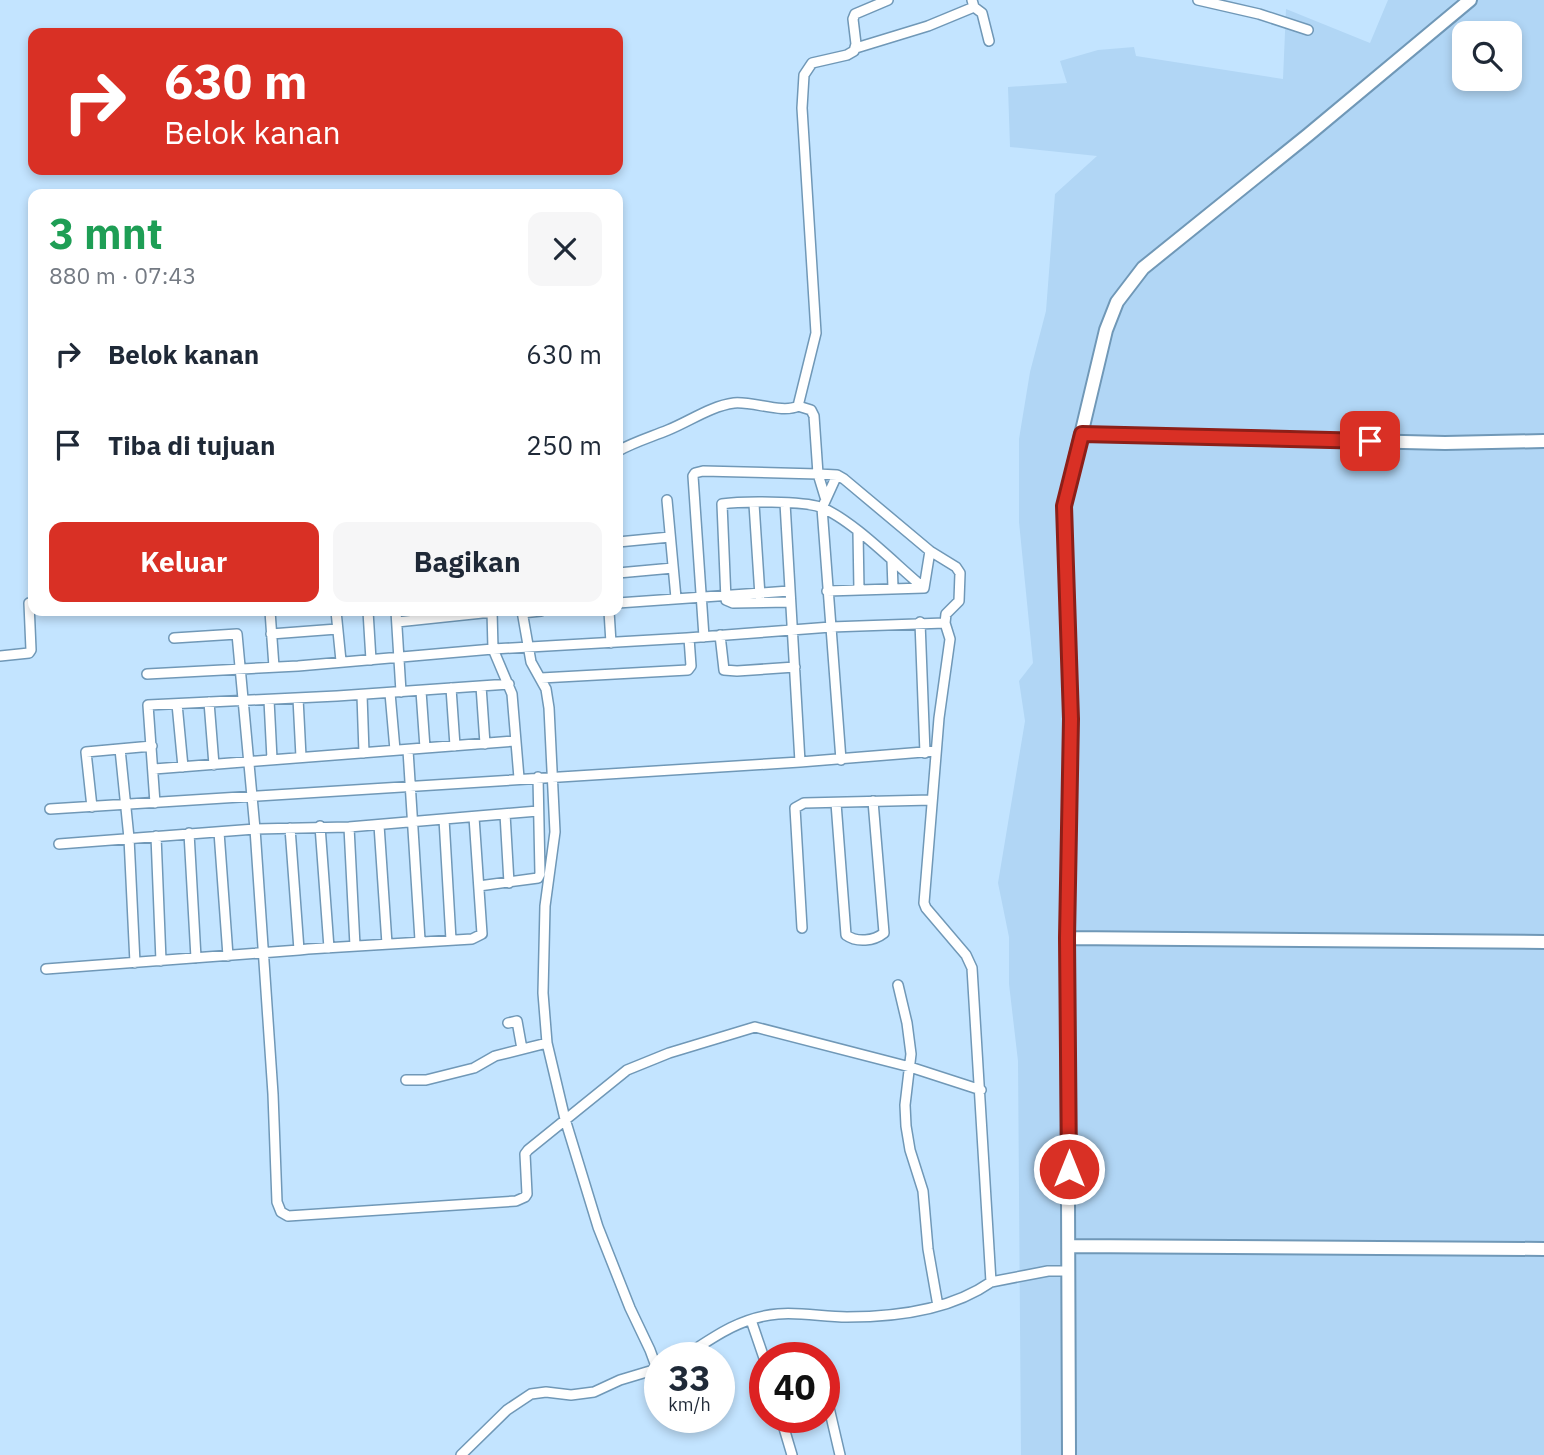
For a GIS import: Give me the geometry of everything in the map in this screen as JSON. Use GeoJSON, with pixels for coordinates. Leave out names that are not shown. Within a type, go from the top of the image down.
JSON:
{"type":"FeatureCollection","features":[{"type":"Feature","properties":{"kind":"street"},"geometry":{"type":"LineString","coordinates":[[856,48],[853,19],[855,14],[888,0]]}},
{"type":"Feature","properties":{"kind":"street"},"geometry":{"type":"LineString","coordinates":[[1198,0],[1259,14],[1308,30]]}},
{"type":"Feature","properties":{"kind":"street"},"geometry":{"type":"LineString","coordinates":[[1069,1455],[1067,938],[1071,719],[1064,506],[1106,330],[1117,302],[1143,268],[1319,127],[1470,0]]}},
{"type":"Feature","properties":{"kind":"street"},"geometry":{"type":"LineString","coordinates":[[799,406],[816,333],[802,108],[804,75],[812,63],[847,55],[856,48],[928,26],[973,4],[982,13],[989,41]]}},
{"type":"Feature","properties":{"kind":"street"},"geometry":{"type":"LineString","coordinates":[[623,448],[723,405],[747,403],[789,409],[799,406],[811,410],[814,416],[818,474],[825,497]]}},
{"type":"Feature","properties":{"kind":"street"},"geometry":{"type":"LineString","coordinates":[[1082,434],[1432,443],[1544,441]]}},
{"type":"Feature","properties":{"kind":"street"},"geometry":{"type":"LineString","coordinates":[[704,637],[693,476],[695,473],[703,471],[837,475],[930,551],[956,567],[960,573],[959,601],[946,614],[945,623],[950,639],[943,677],[924,903],[966,955],[972,968],[991,1282]]}},
{"type":"Feature","properties":{"kind":"street"},"geometry":{"type":"LineString","coordinates":[[837,475],[822,508],[842,760]]}},
{"type":"Feature","properties":{"kind":"street"},"geometry":{"type":"LineString","coordinates":[[667,500],[676,598]]}},
{"type":"Feature","properties":{"kind":"street"},"geometry":{"type":"LineString","coordinates":[[789,602],[730,603],[726,600],[721,505],[785,503],[822,508],[858,532],[924,588]]}},
{"type":"Feature","properties":{"kind":"street"},"geometry":{"type":"LineString","coordinates":[[785,503],[800,762]]}},
{"type":"Feature","properties":{"kind":"street"},"geometry":{"type":"LineString","coordinates":[[754,504],[760,603]]}},
{"type":"Feature","properties":{"kind":"street"},"geometry":{"type":"LineString","coordinates":[[858,532],[859,590]]}},
{"type":"Feature","properties":{"kind":"street"},"geometry":{"type":"LineString","coordinates":[[623,542],[670,537]]}},
{"type":"Feature","properties":{"kind":"street"},"geometry":{"type":"LineString","coordinates":[[924,588],[930,551]]}},
{"type":"Feature","properties":{"kind":"street"},"geometry":{"type":"LineString","coordinates":[[892,560],[893,588]]}},
{"type":"Feature","properties":{"kind":"street"},"geometry":{"type":"LineString","coordinates":[[623,573],[673,568]]}},
{"type":"Feature","properties":{"kind":"street"},"geometry":{"type":"LineString","coordinates":[[827,591],[924,588]]}},
{"type":"Feature","properties":{"kind":"street"},"geometry":{"type":"LineString","coordinates":[[623,603],[789,591]]}},
{"type":"Feature","properties":{"kind":"street"},"geometry":{"type":"LineString","coordinates":[[0,656],[29,653],[30,616]]}},
{"type":"Feature","properties":{"kind":"street"},"geometry":{"type":"LineString","coordinates":[[270,616],[274,667]]}},
{"type":"Feature","properties":{"kind":"street"},"geometry":{"type":"LineString","coordinates":[[336,616],[341,661]]}},
{"type":"Feature","properties":{"kind":"street"},"geometry":{"type":"LineString","coordinates":[[368,616],[370,660]]}},
{"type":"Feature","properties":{"kind":"street"},"geometry":{"type":"LineString","coordinates":[[396,616],[401,692]]}},
{"type":"Feature","properties":{"kind":"street"},"geometry":{"type":"LineString","coordinates":[[397,622],[423,616]]}},
{"type":"Feature","properties":{"kind":"street"},"geometry":{"type":"LineString","coordinates":[[492,616],[493,649],[512,694],[519,778]]}},
{"type":"Feature","properties":{"kind":"street"},"geometry":{"type":"LineString","coordinates":[[523,616],[531,662],[547,693],[549,708],[555,832],[545,906],[543,993],[547,1043],[565,1119],[598,1227],[629,1308],[646,1342]]}},
{"type":"Feature","properties":{"kind":"street"},"geometry":{"type":"LineString","coordinates":[[608,616],[611,643]]}},
{"type":"Feature","properties":{"kind":"street"},"geometry":{"type":"LineString","coordinates":[[920,622],[925,753]]}},
{"type":"Feature","properties":{"kind":"street"},"geometry":{"type":"LineString","coordinates":[[147,674],[831,627],[945,623]]}},
{"type":"Feature","properties":{"kind":"street"},"geometry":{"type":"LineString","coordinates":[[271,634],[337,629]]}},
{"type":"Feature","properties":{"kind":"street"},"geometry":{"type":"LineString","coordinates":[[174,638],[237,634],[255,829],[273,1094],[277,1202],[281,1212],[288,1216],[516,1201],[527,1194],[525,1154],[627,1070],[755,1027],[910,1067],[981,1090]]}},
{"type":"Feature","properties":{"kind":"street"},"geometry":{"type":"LineString","coordinates":[[720,635],[724,670],[795,667]]}},
{"type":"Feature","properties":{"kind":"street"},"geometry":{"type":"LineString","coordinates":[[541,678],[688,670],[691,664],[689,638]]}},
{"type":"Feature","properties":{"kind":"street"},"geometry":{"type":"LineString","coordinates":[[155,803],[148,705],[362,695],[509,684]]}},
{"type":"Feature","properties":{"kind":"street"},"geometry":{"type":"LineString","coordinates":[[481,686],[485,744]]}},
{"type":"Feature","properties":{"kind":"street"},"geometry":{"type":"LineString","coordinates":[[451,688],[455,746]]}},
{"type":"Feature","properties":{"kind":"street"},"geometry":{"type":"LineString","coordinates":[[421,691],[425,748]]}},
{"type":"Feature","properties":{"kind":"street"},"geometry":{"type":"LineString","coordinates":[[390,693],[395,750]]}},
{"type":"Feature","properties":{"kind":"street"},"geometry":{"type":"LineString","coordinates":[[362,695],[364,753]]}},
{"type":"Feature","properties":{"kind":"street"},"geometry":{"type":"LineString","coordinates":[[298,698],[301,757]]}},
{"type":"Feature","properties":{"kind":"street"},"geometry":{"type":"LineString","coordinates":[[269,700],[272,759]]}},
{"type":"Feature","properties":{"kind":"street"},"geometry":{"type":"LineString","coordinates":[[209,702],[214,765]]}},
{"type":"Feature","properties":{"kind":"street"},"geometry":{"type":"LineString","coordinates":[[177,704],[183,767]]}},
{"type":"Feature","properties":{"kind":"street"},"geometry":{"type":"LineString","coordinates":[[154,769],[515,741]]}},
{"type":"Feature","properties":{"kind":"street"},"geometry":{"type":"LineString","coordinates":[[92,807],[86,752],[152,746]]}},
{"type":"Feature","properties":{"kind":"street"},"geometry":{"type":"LineString","coordinates":[[120,749],[129,838],[135,963]]}},
{"type":"Feature","properties":{"kind":"street"},"geometry":{"type":"LineString","coordinates":[[408,750],[408,787],[420,940]]}},
{"type":"Feature","properties":{"kind":"street"},"geometry":{"type":"LineString","coordinates":[[50,809],[842,760],[936,751]]}},
{"type":"Feature","properties":{"kind":"street"},"geometry":{"type":"LineString","coordinates":[[479,886],[533,880],[540,874],[538,777]]}},
{"type":"Feature","properties":{"kind":"street"},"geometry":{"type":"LineString","coordinates":[[802,928],[795,808],[804,803],[932,800]]}},
{"type":"Feature","properties":{"kind":"street"},"geometry":{"type":"LineString","coordinates":[[836,803],[846,935],[851,939],[866,940],[884,933],[873,801]]}},
{"type":"Feature","properties":{"kind":"street"},"geometry":{"type":"LineString","coordinates":[[59,844],[255,829],[379,825],[538,811]]}},
{"type":"Feature","properties":{"kind":"street"},"geometry":{"type":"LineString","coordinates":[[505,814],[509,883]]}},
{"type":"Feature","properties":{"kind":"street"},"geometry":{"type":"LineString","coordinates":[[46,969],[478,937],[482,934],[474,817]]}},
{"type":"Feature","properties":{"kind":"street"},"geometry":{"type":"LineString","coordinates":[[444,819],[451,940]]}},
{"type":"Feature","properties":{"kind":"street"},"geometry":{"type":"LineString","coordinates":[[379,825],[387,944]]}},
{"type":"Feature","properties":{"kind":"street"},"geometry":{"type":"LineString","coordinates":[[320,827],[329,948]]}},
{"type":"Feature","properties":{"kind":"street"},"geometry":{"type":"LineString","coordinates":[[349,827],[355,946]]}},
{"type":"Feature","properties":{"kind":"street"},"geometry":{"type":"LineString","coordinates":[[290,828],[299,950]]}},
{"type":"Feature","properties":{"kind":"street"},"geometry":{"type":"LineString","coordinates":[[219,832],[228,956]]}},
{"type":"Feature","properties":{"kind":"street"},"geometry":{"type":"LineString","coordinates":[[189,833],[196,958]]}},
{"type":"Feature","properties":{"kind":"street"},"geometry":{"type":"LineString","coordinates":[[156,836],[161,961]]}},
{"type":"Feature","properties":{"kind":"street"},"geometry":{"type":"LineString","coordinates":[[1067,938],[1544,942]]}},
{"type":"Feature","properties":{"kind":"street"},"geometry":{"type":"LineString","coordinates":[[898,985],[909,1035],[906,1126],[910,1150],[923,1191],[928,1249],[938,1306]]}},
{"type":"Feature","properties":{"kind":"street"},"geometry":{"type":"LineString","coordinates":[[508,1023],[517,1021],[522,1049]]}},
{"type":"Feature","properties":{"kind":"street"},"geometry":{"type":"LineString","coordinates":[[406,1080],[426,1080],[474,1068],[492,1056],[547,1043]]}},
{"type":"Feature","properties":{"kind":"street"},"geometry":{"type":"LineString","coordinates":[[1070,1247],[1544,1249]]}},
{"type":"Feature","properties":{"kind":"street"},"geometry":{"type":"LineString","coordinates":[[705,1342],[718,1333],[751,1320],[777,1314],[845,1317],[885,1315],[938,1306],[967,1296],[991,1282],[1048,1271],[1068,1271]]}},
{"type":"Feature","properties":{"kind":"street"},"geometry":{"type":"LineString","coordinates":[[751,1320],[758,1342]]}},
{"type":"Feature","properties":{"kind":"street"},"geometry":{"type":"LineString","coordinates":[[461,1455],[507,1410],[531,1394],[546,1392],[571,1395],[594,1392],[644,1372]]}},
{"type":"Feature","properties":{"kind":"street"},"geometry":{"type":"LineString","coordinates":[[785,1433],[792,1455]]}},
{"type":"Feature","properties":{"kind":"street"},"geometry":{"type":"LineString","coordinates":[[835,1433],[840,1455]]}},
{"type":"Feature","properties":{"kind":"shaded area"},"geometry":{"type":"Polygon","coordinates":[[[1388,0],[1544,0],[1544,1455],[1021,1455],[1018,1061],[1009,984],[1009,937],[998,883],[1025,721],[1019,681],[1033,663],[1019,522],[1019,439],[1030,372],[1046,311],[1055,194],[1097,156],[1010,147],[1008,87],[1067,83],[1060,61],[1098,50],[1134,47],[1136,56],[1283,79],[1286,9],[1370,43],[1388,0]]]}},
{"type":"Feature","properties":{"kind":"route"},"geometry":{"type":"LineString","coordinates":[[1069,1169],[1067,938],[1071,719],[1064,506],[1082,434],[1370,441]]}}]}
